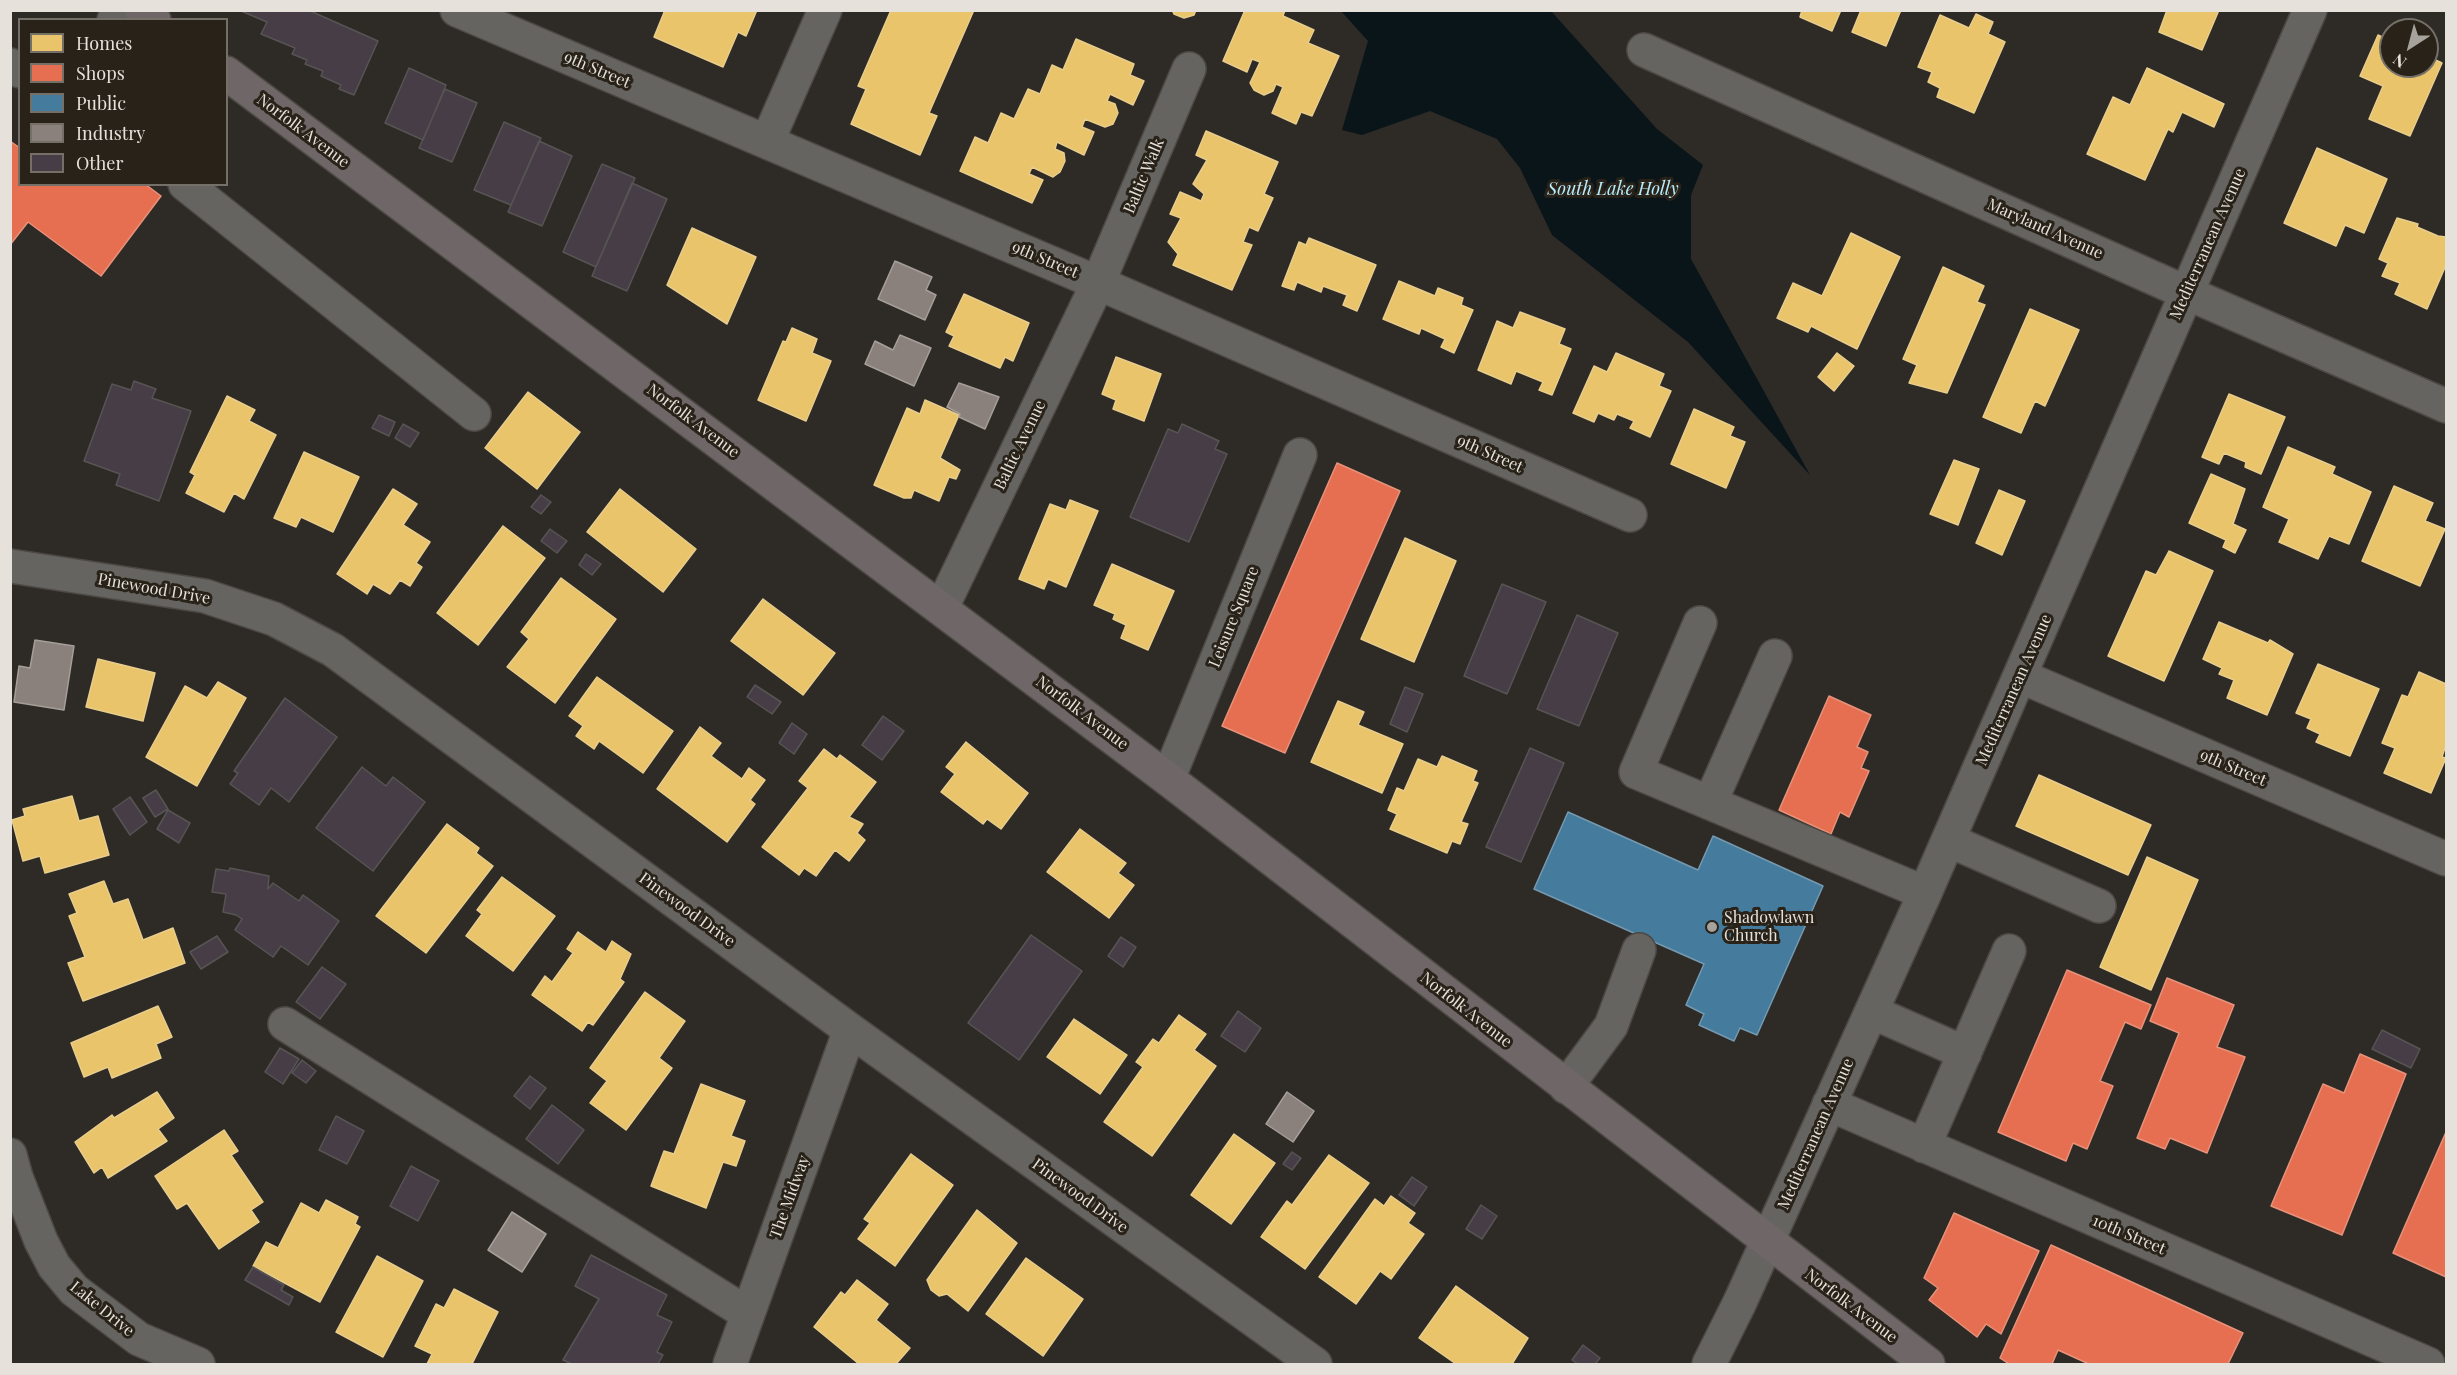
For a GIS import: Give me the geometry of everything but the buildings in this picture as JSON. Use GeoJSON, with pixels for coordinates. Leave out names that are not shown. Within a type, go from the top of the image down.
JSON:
{"type":"FeatureCollection","features":[{"type":"Feature","properties":{"kind":"main road","name":"Norfolk Avenue"},"geometry":{"type":"LineString","coordinates":[[228,74],[1168,778],[1928,1365]]}},
{"type":"Feature","properties":{"kind":"street","name":"9th Street"},"geometry":{"type":"LineString","coordinates":[[457,10],[1098,283],[1630,515]]}},
{"type":"Feature","properties":{"kind":"street"},"geometry":{"type":"LineString","coordinates":[[767,142],[825,10]]}},
{"type":"Feature","properties":{"kind":"street","name":"Mediterranean Avenue"},"geometry":{"type":"LineString","coordinates":[[1709,1365],[1925,893],[2310,10]]}},
{"type":"Feature","properties":{"kind":"street","name":"Maryland Avenue"},"geometry":{"type":"LineString","coordinates":[[1644,50],[2446,406]]}},
{"type":"Feature","properties":{"kind":"street","name":"Baltic Walk"},"geometry":{"type":"LineString","coordinates":[[1098,283],[1189,69]]}},
{"type":"Feature","properties":{"kind":"street"},"geometry":{"type":"LineString","coordinates":[[188,186],[474,414]]}},
{"type":"Feature","properties":{"kind":"street","name":"Baltic Avenue"},"geometry":{"type":"LineString","coordinates":[[942,607],[1098,283]]}},
{"type":"Feature","properties":{"kind":"street","name":"Leisure Square"},"geometry":{"type":"LineString","coordinates":[[1168,778],[1300,455]]}},
{"type":"Feature","properties":{"kind":"street","name":"Pinewood Drive"},"geometry":{"type":"LineString","coordinates":[[10,566],[205,596],[274,619],[333,650],[850,1030],[1315,1365]]}},
{"type":"Feature","properties":{"kind":"street"},"geometry":{"type":"LineString","coordinates":[[1700,624],[1636,772],[1925,893]]}},
{"type":"Feature","properties":{"kind":"street"},"geometry":{"type":"LineString","coordinates":[[1710,803],[1775,656]]}},
{"type":"Feature","properties":{"kind":"street","name":"9th Street"},"geometry":{"type":"LineString","coordinates":[[2020,676],[2446,859]]}},
{"type":"Feature","properties":{"kind":"street"},"geometry":{"type":"LineString","coordinates":[[1948,840],[2099,906]]}},
{"type":"Feature","properties":{"kind":"street"},"geometry":{"type":"LineString","coordinates":[[1566,1087],[1611,1026],[1639,950]]}},
{"type":"Feature","properties":{"kind":"street"},"geometry":{"type":"LineString","coordinates":[[1924,1146],[2009,951]]}},
{"type":"Feature","properties":{"kind":"street"},"geometry":{"type":"LineString","coordinates":[[1872,1012],[1965,1053]]}},
{"type":"Feature","properties":{"kind":"street"},"geometry":{"type":"LineString","coordinates":[[285,1024],[748,1314]]}},
{"type":"Feature","properties":{"kind":"street","name":"The Midway"},"geometry":{"type":"LineString","coordinates":[[730,1365],[850,1030]]}},
{"type":"Feature","properties":{"kind":"street","name":"10th Street"},"geometry":{"type":"LineString","coordinates":[[1829,1104],[2428,1365]]}},
{"type":"Feature","properties":{"kind":"street","name":"Lake Drive"},"geometry":{"type":"LineString","coordinates":[[10,1155],[16,1177],[41,1241],[54,1266],[74,1290],[140,1339],[198,1365]]}},
{"type":"Feature","properties":{"kind":"water","name":"South Lake Holly"},"geometry":{"type":"Polygon","coordinates":[[[1341,11],[1551,11],[1657,129],[1703,165],[1691,195],[1691,259],[1810,475],[1688,342],[1552,235],[1520,168],[1497,139],[1430,111],[1362,135],[1342,130],[1368,41],[1341,11]]]}},
{"type":"Feature","properties":{"kind":"place","name":"Shadowlawn Church"},"geometry":{"type":"Point","coordinates":[1712,927]}}]}
